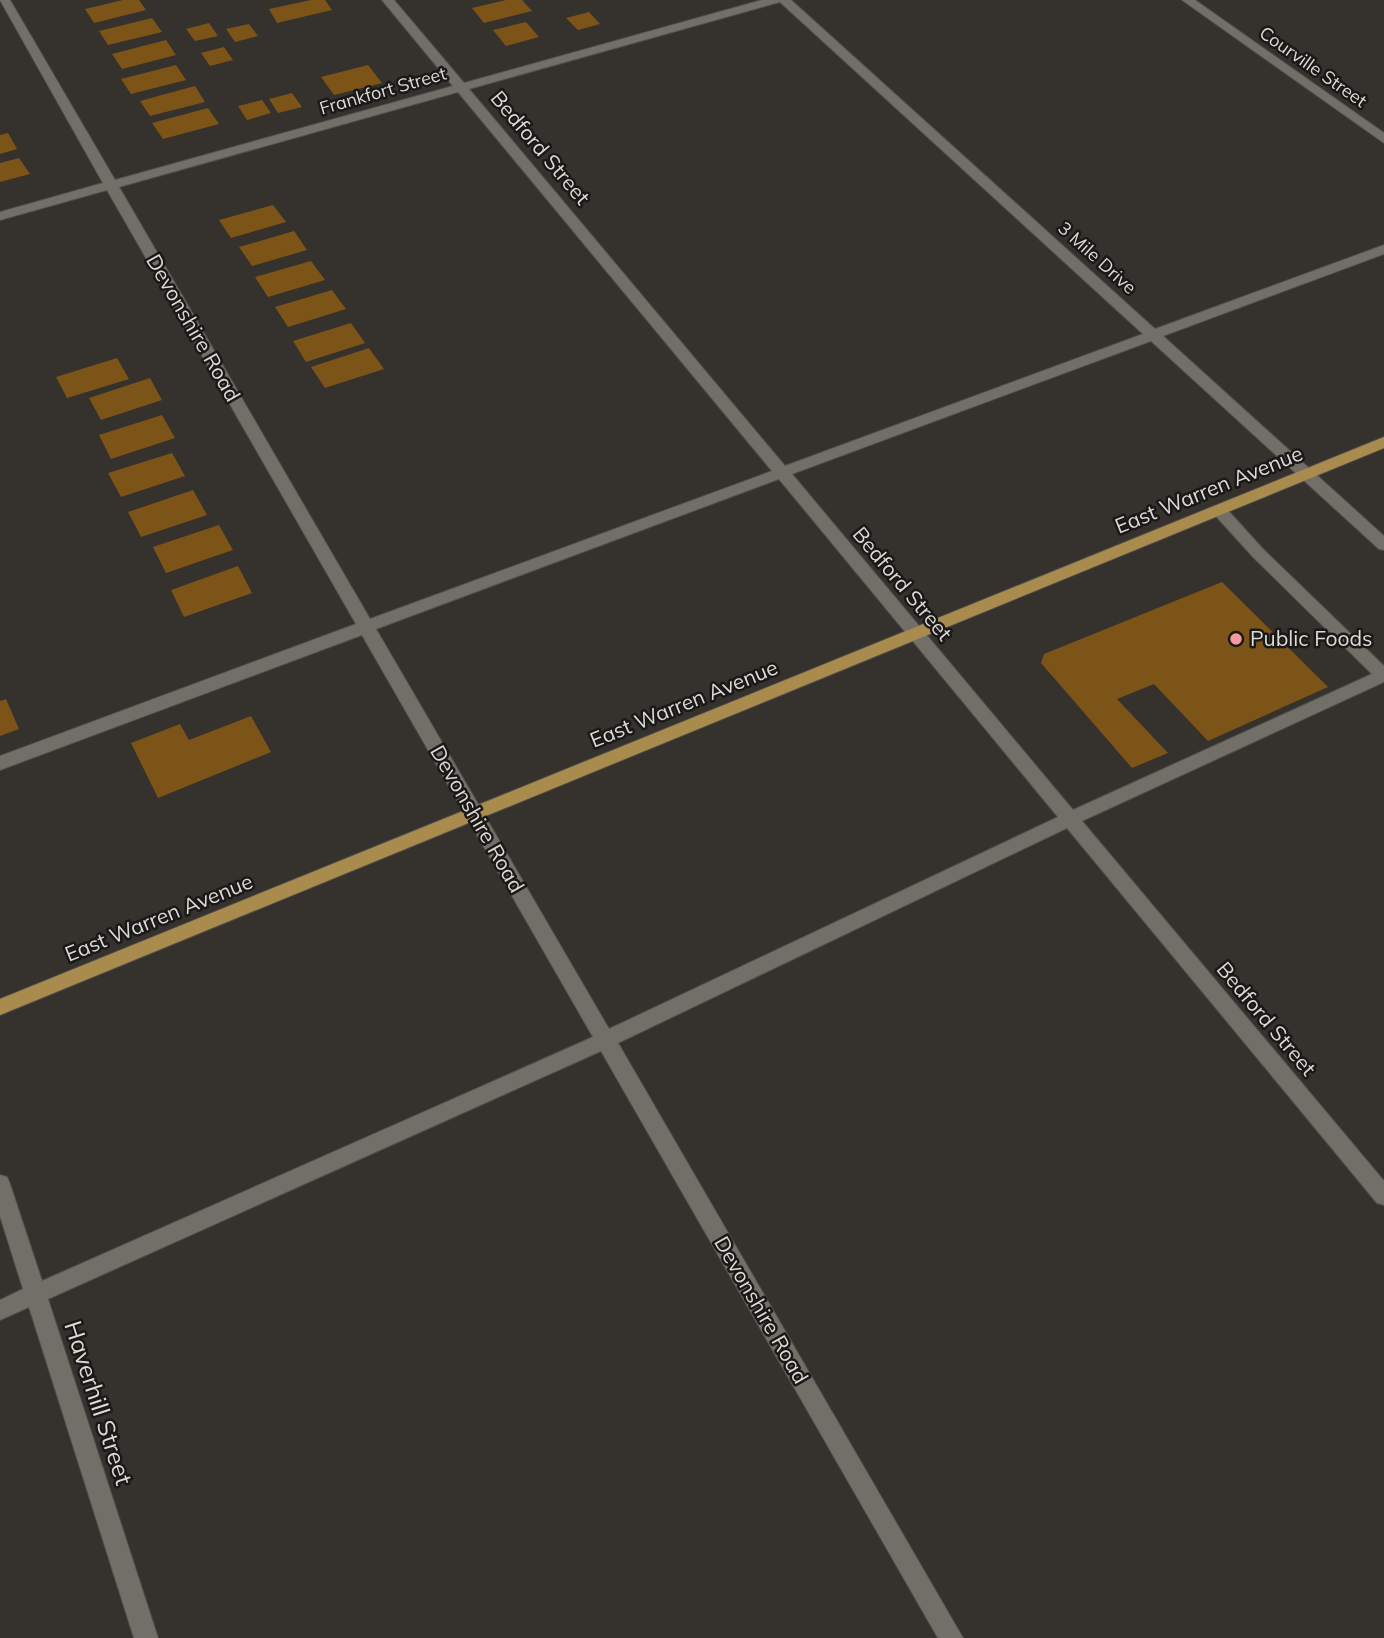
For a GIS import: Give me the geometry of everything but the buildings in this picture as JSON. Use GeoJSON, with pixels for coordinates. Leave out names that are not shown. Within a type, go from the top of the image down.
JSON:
{"type":"FeatureCollection","features":[{"type":"Feature","properties":{"kind":"main road","name":"East Warren Avenue"},"geometry":{"type":"LineString","coordinates":[[0,1007],[1384,442]]}},
{"type":"Feature","properties":{"kind":"street","name":"Devonshire Road"},"geometry":{"type":"LineString","coordinates":[[4,0],[951,1638]]}},
{"type":"Feature","properties":{"kind":"street","name":"Bedford Street"},"geometry":{"type":"LineString","coordinates":[[387,0],[1384,1196]]}},
{"type":"Feature","properties":{"kind":"street","name":"Frankfort Street"},"geometry":{"type":"LineString","coordinates":[[0,216],[775,0]]}},
{"type":"Feature","properties":{"kind":"street","name":"3 Mile Drive"},"geometry":{"type":"LineString","coordinates":[[784,0],[1384,545]]}},
{"type":"Feature","properties":{"kind":"street","name":"Courville Street"},"geometry":{"type":"LineString","coordinates":[[1188,0],[1384,139]]}},
{"type":"Feature","properties":{"kind":"street"},"geometry":{"type":"LineString","coordinates":[[0,763],[1384,249]]}},
{"type":"Feature","properties":{"kind":"street"},"geometry":{"type":"LineString","coordinates":[[0,1310],[605,1040],[1069,819],[1384,675],[1258,553],[1219,510]]}},
{"type":"Feature","properties":{"kind":"street","name":"Haverhill Street"},"geometry":{"type":"LineString","coordinates":[[0,1184],[146,1638]]}},
{"type":"Feature","properties":{"kind":"place","name":"Public Foods"},"geometry":{"type":"Point","coordinates":[1236,639]}}]}
